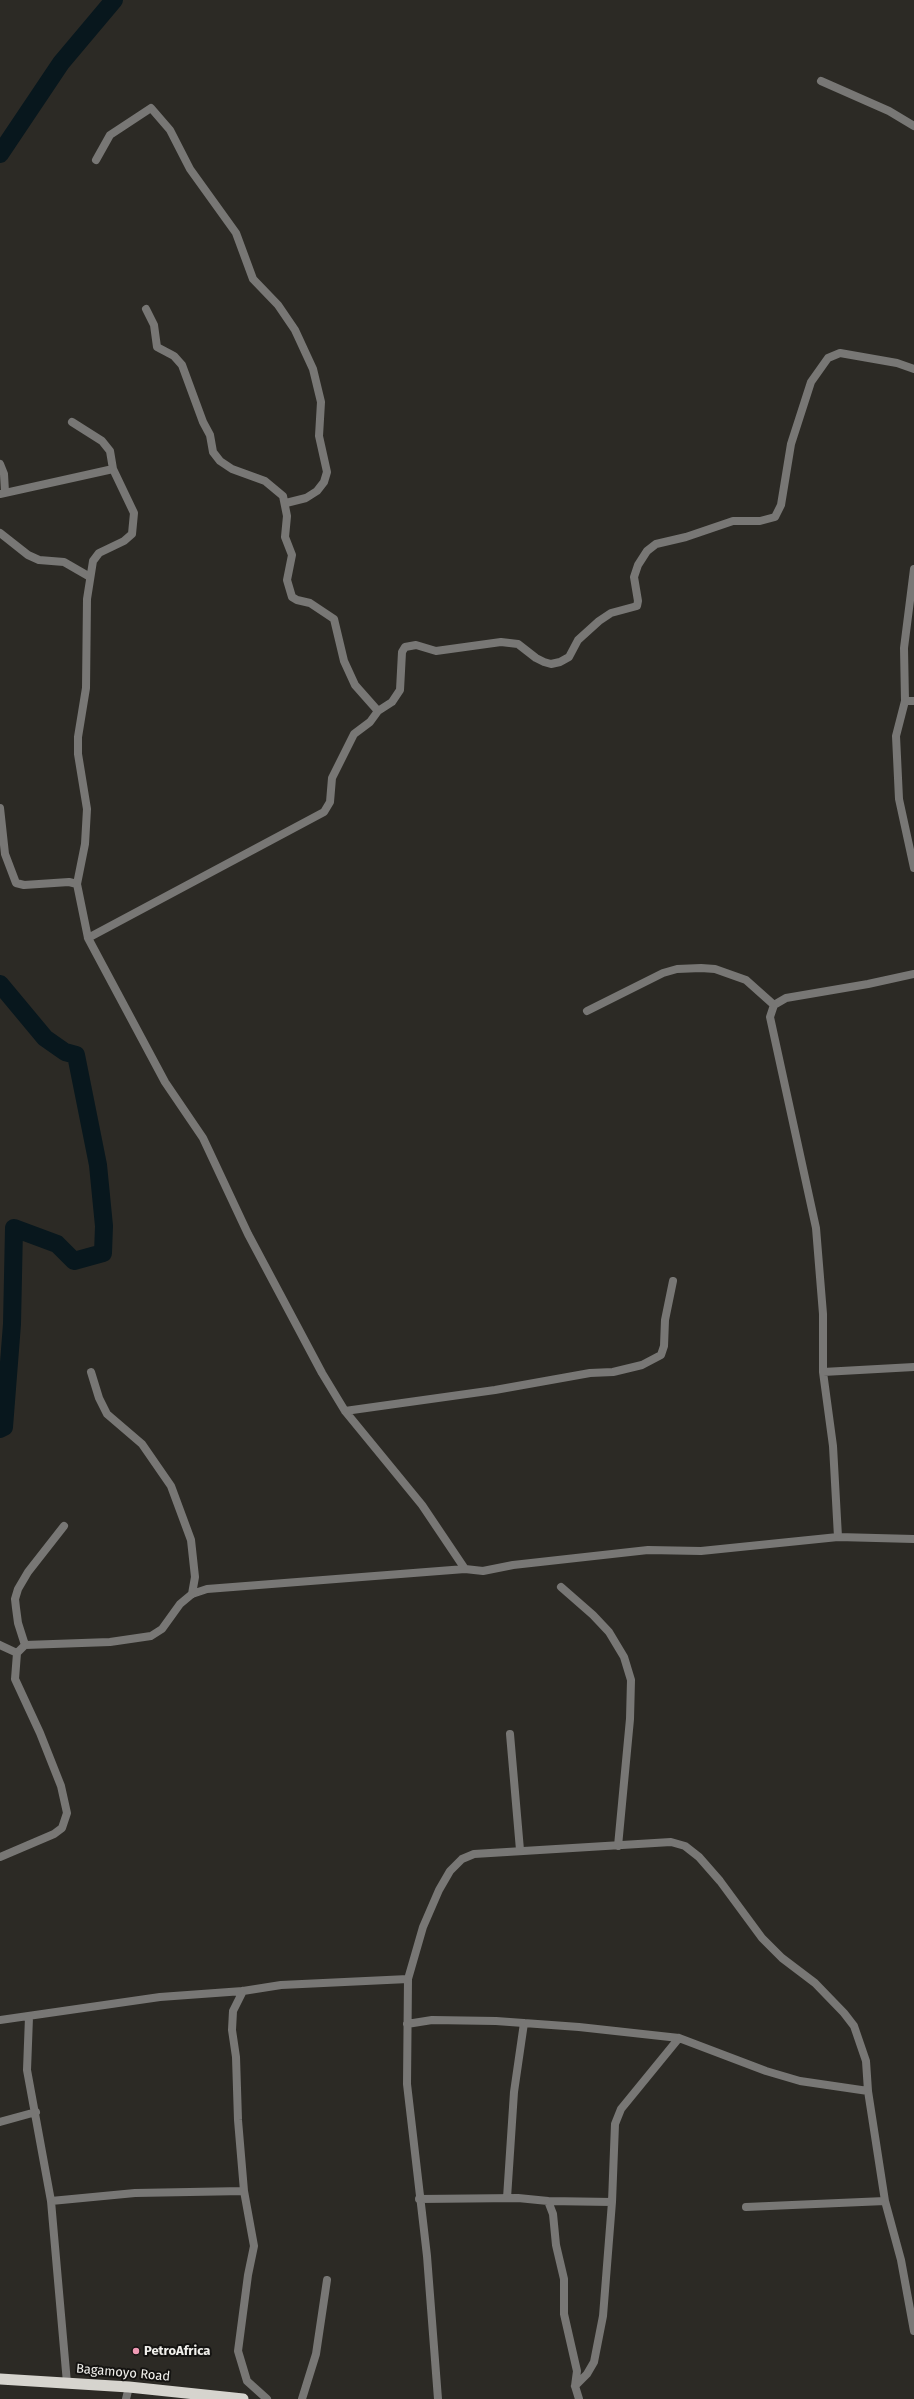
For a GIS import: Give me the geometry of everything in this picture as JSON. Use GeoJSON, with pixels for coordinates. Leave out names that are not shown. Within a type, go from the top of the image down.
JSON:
{"type":"FeatureCollection","features":[{"type":"Feature","properties":{"kind":"highway","name":"Bagamoyo Road"},"geometry":{"type":"LineString","coordinates":[[0,2379],[129,2387],[243,2399]]}},
{"type":"Feature","properties":{"kind":"street"},"geometry":{"type":"LineString","coordinates":[[821,81],[889,111],[914,126]]}},
{"type":"Feature","properties":{"kind":"street"},"geometry":{"type":"LineString","coordinates":[[96,160],[110,135],[151,108],[170,130],[190,169],[236,233],[253,279],[278,305],[295,330],[313,369],[321,402],[318,436],[327,472],[324,482],[317,492],[306,498],[286,503]]}},
{"type":"Feature","properties":{"kind":"street"},"geometry":{"type":"LineString","coordinates":[[146,308],[154,325],[157,347],[174,356],[182,365],[203,422],[210,435],[213,452],[220,461],[232,469],[265,481],[277,489],[286,503],[285,536],[292,555],[287,580],[292,596],[297,600],[310,603],[334,619],[344,661],[355,685],[378,711]]}},
{"type":"Feature","properties":{"kind":"street"},"geometry":{"type":"LineString","coordinates":[[88,938],[324,812],[330,802],[332,778],[354,734],[370,722],[378,711],[392,702],[400,690],[402,652],[405,647],[416,644],[436,651],[502,642],[518,644],[536,658],[551,664],[569,657],[578,640],[599,621],[611,613],[637,606],[638,601],[634,577],[638,565],[648,551],[656,544],[686,537],[733,521],[760,521],[775,517],[781,505],[791,444],[811,382],[828,358],[840,352],[897,363],[914,369]]}},
{"type":"Feature","properties":{"kind":"street"},"geometry":{"type":"LineString","coordinates":[[72,422],[102,441],[110,451],[113,469],[134,513],[134,526],[132,534],[124,541],[99,553],[93,561],[90,577],[87,606],[86,688],[78,737],[78,754],[87,809],[86,830],[77,884],[88,938],[165,1082],[203,1138],[260,1258],[322,1373],[345,1411],[422,1505],[465,1568]]}},
{"type":"Feature","properties":{"kind":"street"},"geometry":{"type":"LineString","coordinates":[[0,464],[4,474],[2,493],[113,469]]}},
{"type":"Feature","properties":{"kind":"street"},"geometry":{"type":"LineString","coordinates":[[0,533],[28,556],[39,560],[64,562],[90,577]]}},
{"type":"Feature","properties":{"kind":"street"},"geometry":{"type":"LineString","coordinates":[[914,569],[904,648],[905,700],[896,736],[899,799],[914,868]]}},
{"type":"Feature","properties":{"kind":"street"},"geometry":{"type":"LineString","coordinates":[[905,700],[914,700]]}},
{"type":"Feature","properties":{"kind":"street"},"geometry":{"type":"LineString","coordinates":[[0,808],[5,854],[16,882],[24,885],[69,882],[77,884]]}},
{"type":"Feature","properties":{"kind":"street"},"geometry":{"type":"LineString","coordinates":[[587,1011],[663,973],[677,969],[701,968],[715,969],[746,980],[774,1005]]}},
{"type":"Feature","properties":{"kind":"street"},"geometry":{"type":"LineString","coordinates":[[838,1537],[833,1446],[823,1372],[823,1314],[816,1228],[770,1017],[774,1005],[786,998],[868,984],[914,974]]}},
{"type":"Feature","properties":{"kind":"street"},"geometry":{"type":"LineString","coordinates":[[345,1411],[495,1390],[590,1373],[613,1372],[642,1365],[661,1355],[664,1346],[665,1320],[673,1281]]}},
{"type":"Feature","properties":{"kind":"street"},"geometry":{"type":"LineString","coordinates":[[823,1372],[914,1367]]}},
{"type":"Feature","properties":{"kind":"street"},"geometry":{"type":"LineString","coordinates":[[91,1372],[99,1398],[107,1414],[142,1444],[171,1486],[191,1540],[194,1577],[192,1594]]}},
{"type":"Feature","properties":{"kind":"street"},"geometry":{"type":"LineString","coordinates":[[25,1645],[18,1623],[16,1608],[15,1599],[18,1589],[28,1572],[64,1526]]}},
{"type":"Feature","properties":{"kind":"street"},"geometry":{"type":"LineString","coordinates":[[0,1857],[54,1834],[62,1828],[67,1813],[61,1786],[40,1734],[15,1679],[17,1653],[25,1645],[110,1642],[150,1636],[162,1629],[180,1604],[192,1594],[207,1589],[465,1568],[483,1571],[527,1563],[640,1551],[701,1551],[838,1537],[914,1539]]}},
{"type":"Feature","properties":{"kind":"street"},"geometry":{"type":"LineString","coordinates":[[561,1587],[593,1615],[609,1632],[624,1657],[631,1680],[630,1719],[618,1846]]}},
{"type":"Feature","properties":{"kind":"street"},"geometry":{"type":"LineString","coordinates":[[0,1646],[17,1653]]}},
{"type":"Feature","properties":{"kind":"street"},"geometry":{"type":"LineString","coordinates":[[510,1734],[520,1850]]}},
{"type":"Feature","properties":{"kind":"street"},"geometry":{"type":"LineString","coordinates":[[438,2399],[427,2256],[406,2084],[408,1979],[423,1927],[438,1890],[450,1870],[462,1859],[474,1854],[671,1842],[685,1846],[699,1857],[762,1938],[782,1958],[815,1983],[854,2026],[866,2061],[868,2091],[886,2201],[901,2260],[914,2331]]}},
{"type":"Feature","properties":{"kind":"street"},"geometry":{"type":"LineString","coordinates":[[0,2020],[160,1997],[244,1991],[281,1985],[408,1979]]}},
{"type":"Feature","properties":{"kind":"street"},"geometry":{"type":"LineString","coordinates":[[244,1991],[235,2004],[231,2020],[236,2057],[238,2120],[244,2191],[254,2246],[247,2281],[238,2351],[247,2381],[267,2399]]}},
{"type":"Feature","properties":{"kind":"street"},"geometry":{"type":"LineString","coordinates":[[29,2017],[27,2070],[36,2112],[51,2201],[67,2383]]}},
{"type":"Feature","properties":{"kind":"street"},"geometry":{"type":"LineString","coordinates":[[407,2024],[432,2020],[460,2019],[524,2023],[679,2038],[800,2081],[868,2091]]}},
{"type":"Feature","properties":{"kind":"street"},"geometry":{"type":"LineString","coordinates":[[507,2198],[514,2092],[524,2023]]}},
{"type":"Feature","properties":{"kind":"street"},"geometry":{"type":"LineString","coordinates":[[575,2386],[588,2374],[594,2362],[603,2316],[612,2202],[615,2124],[617,2117],[621,2109],[679,2038]]}},
{"type":"Feature","properties":{"kind":"street"},"geometry":{"type":"LineString","coordinates":[[0,2122],[36,2112]]}},
{"type":"Feature","properties":{"kind":"street"},"geometry":{"type":"LineString","coordinates":[[51,2201],[135,2193],[244,2191]]}},
{"type":"Feature","properties":{"kind":"street"},"geometry":{"type":"LineString","coordinates":[[419,2199],[507,2198],[548,2201],[612,2202]]}},
{"type":"Feature","properties":{"kind":"street"},"geometry":{"type":"LineString","coordinates":[[548,2201],[553,2214],[556,2245],[564,2279],[564,2314],[577,2371],[575,2386],[579,2399]]}},
{"type":"Feature","properties":{"kind":"street"},"geometry":{"type":"LineString","coordinates":[[746,2207],[886,2201]]}},
{"type":"Feature","properties":{"kind":"street"},"geometry":{"type":"LineString","coordinates":[[302,2399],[316,2354],[327,2280]]}},
{"type":"Feature","properties":{"kind":"street"},"geometry":{"type":"LineString","coordinates":[[126,2399],[129,2387]]}},
{"type":"Feature","properties":{"kind":"waterway"},"geometry":{"type":"LineString","coordinates":[[0,154],[61,63],[114,0]]}},
{"type":"Feature","properties":{"kind":"waterway"},"geometry":{"type":"LineString","coordinates":[[0,984],[45,1038],[65,1052],[76,1055],[98,1165],[104,1226],[103,1253],[74,1261],[57,1244],[14,1228],[12,1324],[4,1427],[0,1429]]}},
{"type":"Feature","properties":{"kind":"place","name":"PetroAfrica"},"geometry":{"type":"Point","coordinates":[136,2351]}}]}
